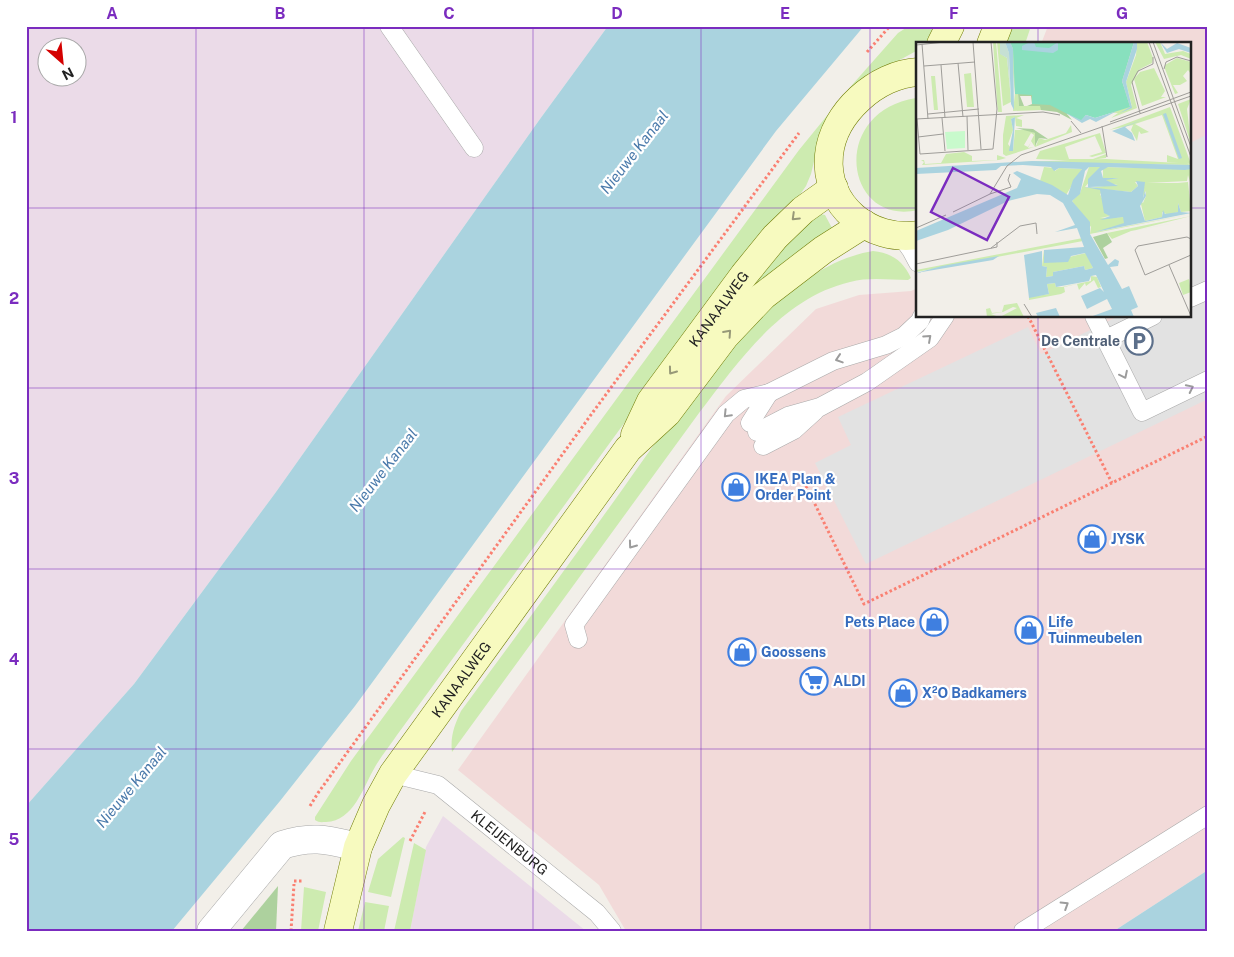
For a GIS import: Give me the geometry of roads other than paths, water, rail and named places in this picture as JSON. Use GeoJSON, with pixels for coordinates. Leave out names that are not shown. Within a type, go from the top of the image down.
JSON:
{"type":"FeatureCollection","features":[{"type":"Feature","properties":{"kind":"main road"},"geometry":{"type":"LineString","coordinates":[[942,42],[950,26]]}},
{"type":"Feature","properties":{"kind":"main road"},"geometry":{"type":"LineString","coordinates":[[991,42],[998,26]]}},
{"type":"Feature","properties":{"kind":"main road"},"geometry":{"type":"LineString","coordinates":[[909,236],[879,233],[845,209],[834,188],[829,154],[841,122],[864,95],[880,82],[906,73],[916,72]]}},
{"type":"Feature","properties":{"kind":"main road","name":"KANAALWEG"},"geometry":{"type":"LineString","coordinates":[[628,450],[651,401],[744,275],[775,237],[803,210],[834,188]]}},
{"type":"Feature","properties":{"kind":"main road","name":"KANAALWEG"},"geometry":{"type":"LineString","coordinates":[[338,931],[358,847],[376,805],[393,774],[628,450],[667,413],[725,336],[763,296],[823,250],[864,224]]}},
{"type":"Feature","properties":{"kind":"street"},"geometry":{"type":"LineString","coordinates":[[211,931],[282,845],[296,840],[313,838],[327,839],[358,847]]}},
{"type":"Feature","properties":{"kind":"lane"},"geometry":{"type":"LineString","coordinates":[[389,26],[474,148]]}},
{"type":"Feature","properties":{"kind":"lane"},"geometry":{"type":"LineString","coordinates":[[909,236],[911,250],[916,259]]}},
{"type":"Feature","properties":{"kind":"lane"},"geometry":{"type":"LineString","coordinates":[[1192,297],[1208,290]]}},
{"type":"Feature","properties":{"kind":"lane"},"geometry":{"type":"LineString","coordinates":[[578,639],[574,625],[726,414],[744,399],[769,393],[833,361],[886,345],[904,336],[921,318]]}},
{"type":"Feature","properties":{"kind":"lane"},"geometry":{"type":"LineString","coordinates":[[769,393],[757,434],[788,416],[820,407],[867,382],[930,338],[944,318]]}},
{"type":"Feature","properties":{"kind":"lane"},"geometry":{"type":"LineString","coordinates":[[1095,318],[1142,412],[1208,380]]}},
{"type":"Feature","properties":{"kind":"lane"},"geometry":{"type":"LineString","coordinates":[[1106,339],[1132,321],[1145,318]]}},
{"type":"Feature","properties":{"kind":"lane","name":"KLEIJENBURG"},"geometry":{"type":"LineString","coordinates":[[393,774],[438,785],[597,913],[612,931]]}},
{"type":"Feature","properties":{"kind":"lane"},"geometry":{"type":"LineString","coordinates":[[1023,931],[1208,815]]}},
{"type":"Feature","properties":{"kind":"water","name":"Nieuwe Kanaal"},"geometry":{"type":"Polygon","coordinates":[[[608,26],[864,26],[776,131],[355,706],[280,801],[172,931],[26,931],[26,806],[134,684],[276,492],[608,26]]]}},
{"type":"Feature","properties":{"kind":"water"},"geometry":{"type":"Polygon","coordinates":[[[1208,870],[1208,931],[1114,931],[1208,870]]]}},
{"type":"Feature","properties":{"kind":"place","name":"De Centrale"},"geometry":{"type":"Point","coordinates":[1139,341]}},
{"type":"Feature","properties":{"kind":"place","name":"IKEA Plan & Order Point"},"geometry":{"type":"Point","coordinates":[736,487]}},
{"type":"Feature","properties":{"kind":"place","name":"JYSK"},"geometry":{"type":"Point","coordinates":[1092,539]}},
{"type":"Feature","properties":{"kind":"place","name":"Pets Place"},"geometry":{"type":"Point","coordinates":[934,622]}},
{"type":"Feature","properties":{"kind":"place","name":"Life Tuinmeubelen"},"geometry":{"type":"Point","coordinates":[1029,630]}},
{"type":"Feature","properties":{"kind":"place","name":"Goossens"},"geometry":{"type":"Point","coordinates":[742,652]}},
{"type":"Feature","properties":{"kind":"place","name":"ALDI"},"geometry":{"type":"Point","coordinates":[814,681]}},
{"type":"Feature","properties":{"kind":"place","name":"X²O Badkamers"},"geometry":{"type":"Point","coordinates":[903,693]}}]}
